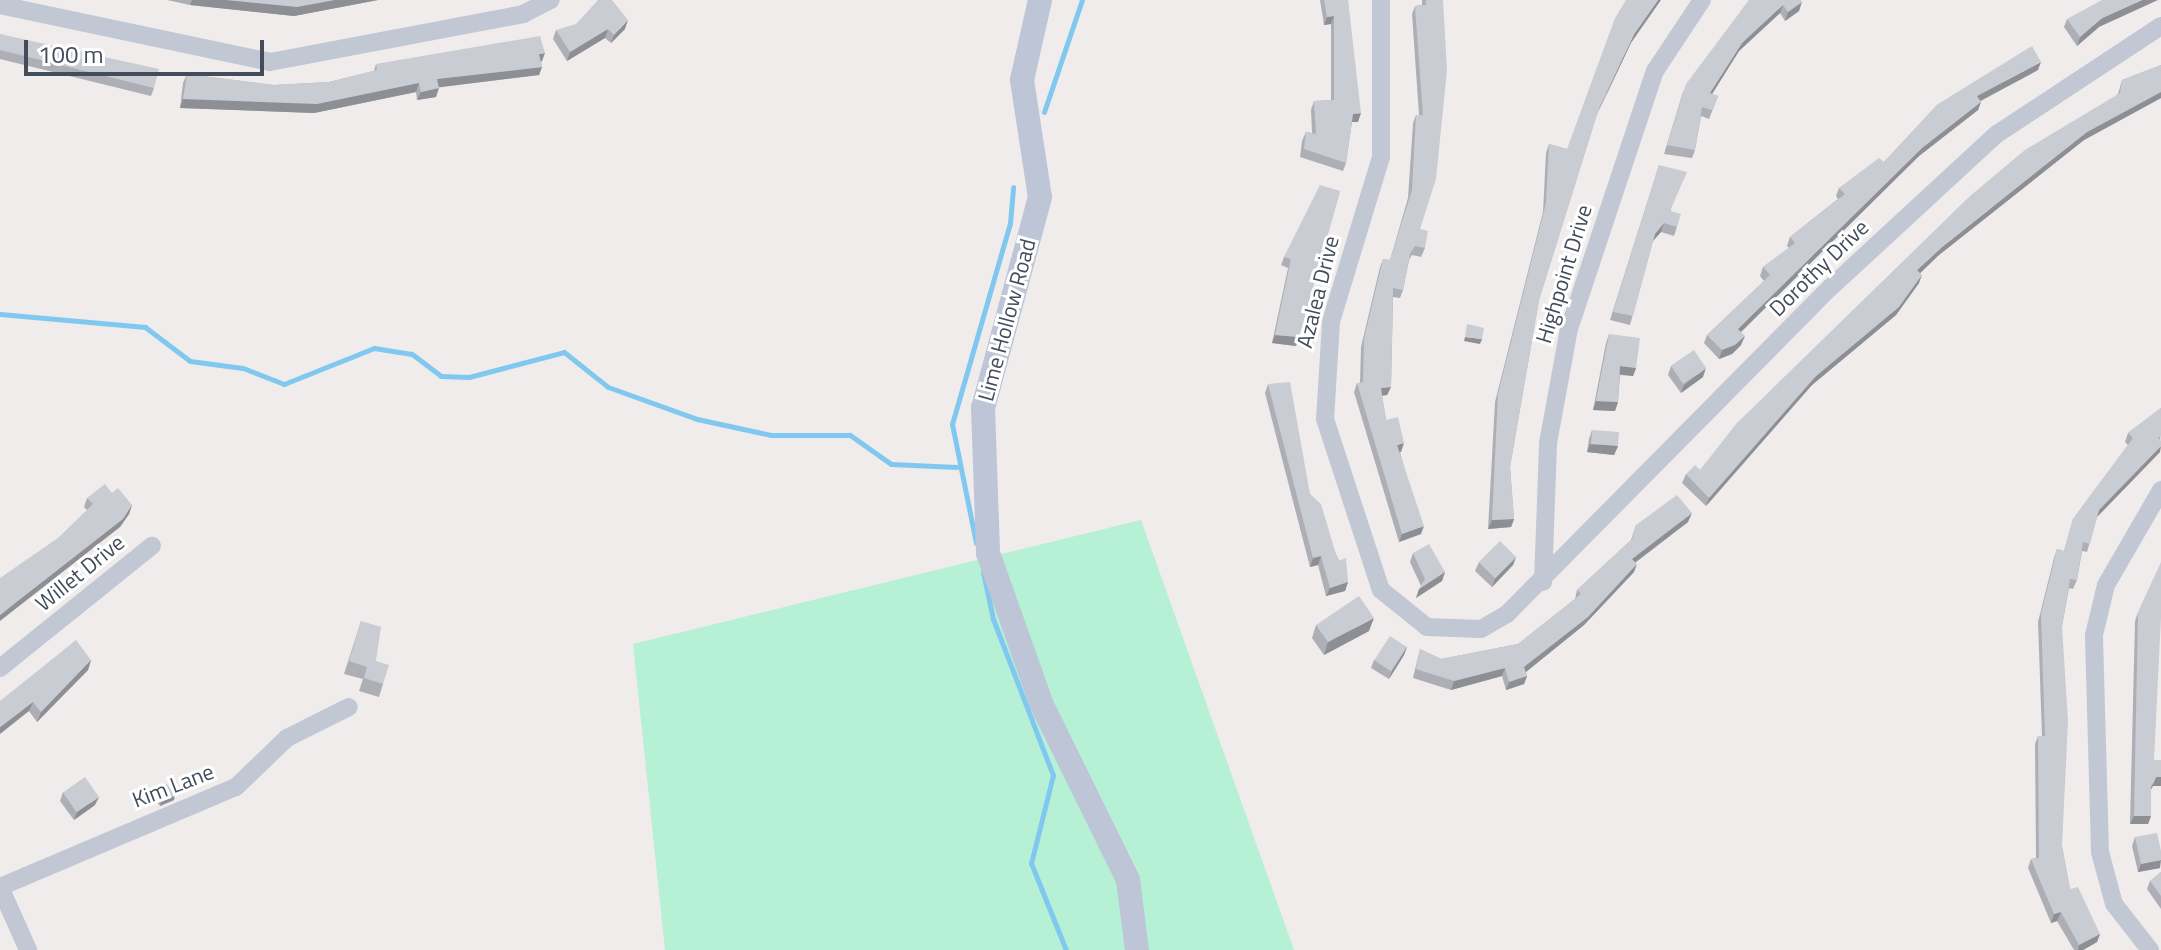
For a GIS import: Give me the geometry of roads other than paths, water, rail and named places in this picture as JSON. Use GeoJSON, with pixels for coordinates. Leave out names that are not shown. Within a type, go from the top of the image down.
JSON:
{"type":"FeatureCollection","features":[{"type":"Feature","properties":{"kind":"street"},"geometry":{"type":"LineString","coordinates":[[0,5],[270,62],[523,14],[551,0]]}},
{"type":"Feature","properties":{"kind":"street","name":"Lime Hollow Road"},"geometry":{"type":"LineString","coordinates":[[1040,0],[1022,80],[1040,197],[983,408],[988,553],[1041,703],[1128,880],[1137,950]]}},
{"type":"Feature","properties":{"kind":"street","name":"Azalea Drive"},"geometry":{"type":"LineString","coordinates":[[1381,0],[1381,157],[1331,322],[1323,376],[1325,419],[1345,496],[1381,590],[1427,627],[1481,629],[1543,582]]}},
{"type":"Feature","properties":{"kind":"street","name":"Highpoint Drive"},"geometry":{"type":"LineString","coordinates":[[1543,582],[1548,443],[1569,329],[1655,71],[1702,0]]}},
{"type":"Feature","properties":{"kind":"street","name":"Dorothy Drive"},"geometry":{"type":"LineString","coordinates":[[1543,582],[1831,287],[1997,134],[2161,26]]}},
{"type":"Feature","properties":{"kind":"street"},"geometry":{"type":"LineString","coordinates":[[2150,950],[2114,904],[2100,852],[2094,635],[2106,585],[2161,490]]}},
{"type":"Feature","properties":{"kind":"street","name":"Willet Drive"},"geometry":{"type":"LineString","coordinates":[[0,668],[152,546]]}},
{"type":"Feature","properties":{"kind":"street","name":"Kim Lane"},"geometry":{"type":"LineString","coordinates":[[0,887],[236,787],[287,738],[349,707]]}},
{"type":"Feature","properties":{"kind":"street"},"geometry":{"type":"LineString","coordinates":[[0,887],[28,950]]}},
{"type":"Feature","properties":{"kind":"waterway"},"geometry":{"type":"LineString","coordinates":[[1044,112],[1082,0]]}},
{"type":"Feature","properties":{"kind":"waterway"},"geometry":{"type":"LineString","coordinates":[[976,543],[952,424],[1010,223],[1013,187]]}},
{"type":"Feature","properties":{"kind":"waterway"},"geometry":{"type":"LineString","coordinates":[[0,314],[145,327],[190,361],[243,368],[284,384],[374,348],[412,354],[441,376],[469,377],[564,352],[608,387],[697,419],[771,435],[850,435],[891,464],[957,467]]}},
{"type":"Feature","properties":{"kind":"waterway"},"geometry":{"type":"LineString","coordinates":[[983,572],[993,619],[1053,775],[1031,863],[1066,950]]}}]}
